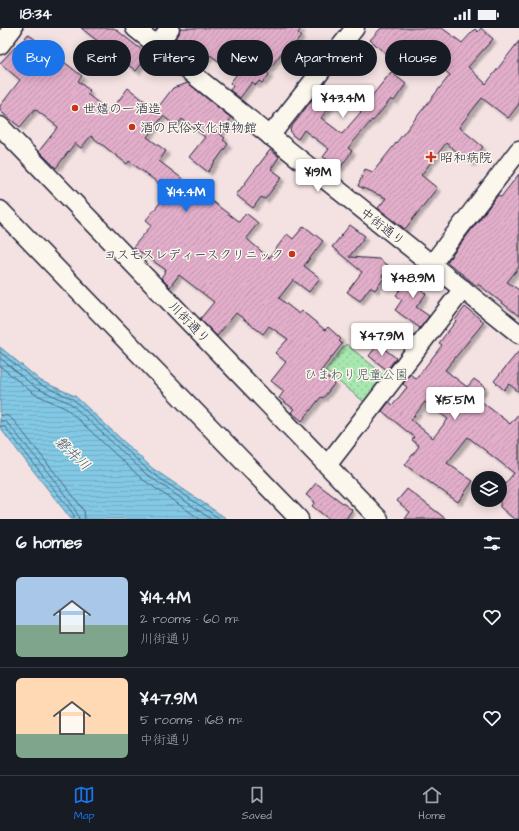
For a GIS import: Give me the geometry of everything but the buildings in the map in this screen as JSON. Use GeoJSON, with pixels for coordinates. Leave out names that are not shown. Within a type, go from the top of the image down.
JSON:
{"type":"FeatureCollection","features":[{"type":"Feature","properties":{"kind":"street"},"geometry":{"type":"LineString","coordinates":[[0,45],[13,28]]}},
{"type":"Feature","properties":{"kind":"street","name":"中街通り"},"geometry":{"type":"LineString","coordinates":[[135,28],[151,40]]}},
{"type":"Feature","properties":{"kind":"street"},"geometry":{"type":"LineString","coordinates":[[161,40],[170,28]]}},
{"type":"Feature","properties":{"kind":"street"},"geometry":{"type":"LineString","coordinates":[[270,136],[355,28]]}},
{"type":"Feature","properties":{"kind":"street","name":"中街通り"},"geometry":{"type":"LineString","coordinates":[[195,76],[519,334]]}},
{"type":"Feature","properties":{"kind":"street","name":"川街通り"},"geometry":{"type":"LineString","coordinates":[[0,126],[328,464],[379,519]]}},
{"type":"Feature","properties":{"kind":"street"},"geometry":{"type":"LineString","coordinates":[[432,264],[519,150]]}},
{"type":"Feature","properties":{"kind":"street"},"geometry":{"type":"LineString","coordinates":[[0,210],[299,519]]}},
{"type":"Feature","properties":{"kind":"street"},"geometry":{"type":"LineString","coordinates":[[328,464],[463,289]]}},
{"type":"Feature","properties":{"kind":"green space","name":"ひまわり児童公園"},"geometry":{"type":"Polygon","coordinates":[[[346,344],[388,378],[367,404],[325,371],[346,344]]]}},
{"type":"Feature","properties":{"kind":"water","name":"磐井川"},"geometry":{"type":"Polygon","coordinates":[[[0,347],[41,381],[75,396],[152,468],[227,519],[71,519],[0,428],[0,347]]]}},
{"type":"Feature","properties":{"kind":"place","name":"世嬉の一酒造"},"geometry":{"type":"Point","coordinates":[75,108]}},
{"type":"Feature","properties":{"kind":"place","name":"酒の民俗文化博物館"},"geometry":{"type":"Point","coordinates":[132,127]}},
{"type":"Feature","properties":{"kind":"place","name":"昭和病院"},"geometry":{"type":"Point","coordinates":[431,157]}},
{"type":"Feature","properties":{"kind":"place","name":"コスモスレディースクリニック"},"geometry":{"type":"Point","coordinates":[292,254]}}]}
